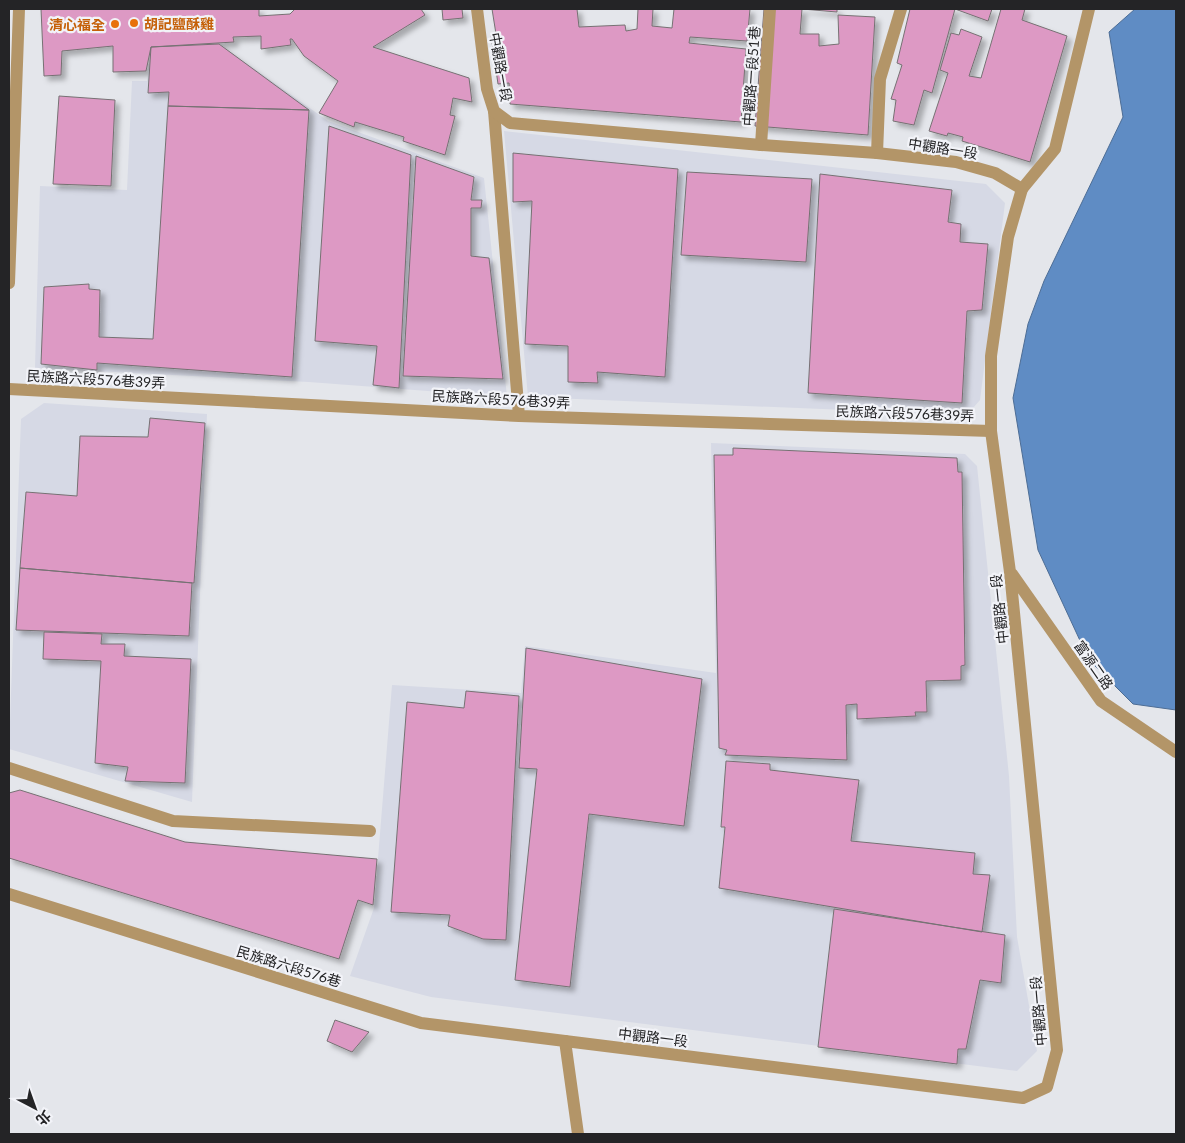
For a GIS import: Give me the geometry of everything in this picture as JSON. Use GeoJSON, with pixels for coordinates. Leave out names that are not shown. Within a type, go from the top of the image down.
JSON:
{"type":"FeatureCollection","features":[{"type":"Feature","properties":{"kind":"street"},"geometry":{"type":"LineString","coordinates":[[9,282],[19,9]]}},
{"type":"Feature","properties":{"kind":"street","name":"中觀路一段"},"geometry":{"type":"LineString","coordinates":[[477,9],[487,89],[494,111],[510,123],[876,153],[956,162],[995,173],[1022,189],[1008,237],[991,356],[991,431],[1010,572],[1057,1050],[1047,1087],[1023,1098],[565,1040]]}},
{"type":"Feature","properties":{"kind":"street","name":"中觀路一段51巷"},"geometry":{"type":"LineString","coordinates":[[761,145],[770,9]]}},
{"type":"Feature","properties":{"kind":"street"},"geometry":{"type":"LineString","coordinates":[[876,153],[880,79],[901,9]]}},
{"type":"Feature","properties":{"kind":"street"},"geometry":{"type":"LineString","coordinates":[[1022,189],[1055,149],[1089,9]]}},
{"type":"Feature","properties":{"kind":"street"},"geometry":{"type":"LineString","coordinates":[[494,111],[519,416]]}},
{"type":"Feature","properties":{"kind":"street","name":"民族路六段576巷39弄"},"geometry":{"type":"LineString","coordinates":[[9,389],[519,416],[991,431]]}},
{"type":"Feature","properties":{"kind":"street","name":"富源二路"},"geometry":{"type":"LineString","coordinates":[[1010,572],[1101,702],[1176,752]]}},
{"type":"Feature","properties":{"kind":"street"},"geometry":{"type":"LineString","coordinates":[[9,768],[173,821],[370,831]]}},
{"type":"Feature","properties":{"kind":"street","name":"民族路六段576巷"},"geometry":{"type":"LineString","coordinates":[[9,894],[421,1023],[565,1040]]}},
{"type":"Feature","properties":{"kind":"street"},"geometry":{"type":"LineString","coordinates":[[565,1040],[578,1134]]}},
{"type":"Feature","properties":{"kind":"shaded area"},"geometry":{"type":"Polygon","coordinates":[[[219,44],[328,121],[484,178],[507,397],[309,382],[35,368],[40,186],[127,190],[132,81],[147,81],[151,47],[219,44]]]}},
{"type":"Feature","properties":{"kind":"shaded area"},"geometry":{"type":"Polygon","coordinates":[[[504,131],[986,184],[1005,203],[980,400],[967,415],[528,397],[504,131]]]}},
{"type":"Feature","properties":{"kind":"shaded area"},"geometry":{"type":"Polygon","coordinates":[[[44,403],[207,414],[192,802],[9,749],[21,419],[44,403]]]}},
{"type":"Feature","properties":{"kind":"shaded area"},"geometry":{"type":"Polygon","coordinates":[[[711,443],[965,454],[977,466],[1009,776],[1017,937],[1037,1051],[1017,1071],[431,997],[350,976],[374,908],[392,685],[521,693],[525,646],[716,673],[711,443]]]}},
{"type":"Feature","properties":{"kind":"water"},"geometry":{"type":"Polygon","coordinates":[[[1135,9],[1176,9],[1176,710],[1133,704],[1089,660],[1038,550],[1013,398],[1028,324],[1044,281],[1123,117],[1109,32],[1135,9]]]}},
{"type":"Feature","properties":{"kind":"building"},"geometry":{"type":"Polygon","coordinates":[[[41,9],[259,9],[259,16],[290,14],[295,9],[421,9],[425,15],[373,47],[469,78],[472,102],[453,98],[450,115],[455,116],[445,155],[403,141],[404,137],[355,122],[354,127],[319,113],[338,81],[304,56],[292,39],[290,39],[291,45],[261,49],[261,36],[233,37],[234,42],[151,47],[146,71],[113,72],[113,46],[62,51],[61,75],[44,76],[41,9]]]}},
{"type":"Feature","properties":{"kind":"building"},"geometry":{"type":"Polygon","coordinates":[[[442,9],[462,9],[463,18],[443,20],[442,9]]]}},
{"type":"Feature","properties":{"kind":"building"},"geometry":{"type":"Polygon","coordinates":[[[492,9],[577,9],[579,27],[625,25],[626,31],[637,29],[638,9],[653,9],[652,26],[672,28],[674,9],[750,9],[747,41],[690,37],[689,43],[746,49],[741,122],[510,104],[509,83],[498,84],[491,35],[496,34],[492,9]]]}},
{"type":"Feature","properties":{"kind":"building"},"geometry":{"type":"Polygon","coordinates":[[[764,9],[802,9],[800,34],[819,34],[819,46],[839,44],[838,15],[875,17],[868,135],[755,126],[764,9]]]}},
{"type":"Feature","properties":{"kind":"building"},"geometry":{"type":"Polygon","coordinates":[[[802,9],[837,9],[837,12],[802,9]]]}},
{"type":"Feature","properties":{"kind":"building"},"geometry":{"type":"Polygon","coordinates":[[[910,9],[955,9],[932,93],[924,90],[914,125],[893,121],[896,100],[891,99],[902,65],[897,63],[910,9]]]}},
{"type":"Feature","properties":{"kind":"building"},"geometry":{"type":"Polygon","coordinates":[[[955,9],[992,9],[988,21],[955,9]]]}},
{"type":"Feature","properties":{"kind":"building"},"geometry":{"type":"Polygon","coordinates":[[[1001,9],[1025,9],[1022,20],[1067,36],[1030,162],[962,141],[963,137],[948,133],[947,136],[929,131],[948,73],[940,70],[951,33],[959,35],[961,29],[982,37],[969,76],[981,78],[1001,9]]]}},
{"type":"Feature","properties":{"kind":"building"},"geometry":{"type":"Polygon","coordinates":[[[219,44],[309,110],[168,106],[169,92],[148,93],[151,47],[219,44]]]}},
{"type":"Feature","properties":{"kind":"building"},"geometry":{"type":"Polygon","coordinates":[[[59,96],[115,100],[111,186],[53,184],[59,96]]]}},
{"type":"Feature","properties":{"kind":"building"},"geometry":{"type":"Polygon","coordinates":[[[168,106],[309,110],[292,377],[97,363],[97,370],[41,364],[44,287],[89,284],[89,289],[100,290],[99,337],[153,339],[168,106]]]}},
{"type":"Feature","properties":{"kind":"building"},"geometry":{"type":"Polygon","coordinates":[[[329,126],[411,155],[399,388],[373,385],[377,346],[315,341],[329,126]]]}},
{"type":"Feature","properties":{"kind":"building"},"geometry":{"type":"Polygon","coordinates":[[[513,153],[678,169],[665,377],[597,372],[598,383],[568,382],[568,346],[525,344],[532,201],[513,202],[513,153]]]}},
{"type":"Feature","properties":{"kind":"building"},"geometry":{"type":"Polygon","coordinates":[[[416,156],[474,177],[471,200],[482,200],[481,208],[471,208],[471,256],[489,258],[503,379],[403,376],[416,156]]]}},
{"type":"Feature","properties":{"kind":"building"},"geometry":{"type":"Polygon","coordinates":[[[687,172],[812,179],[806,262],[681,255],[687,172]]]}},
{"type":"Feature","properties":{"kind":"building"},"geometry":{"type":"Polygon","coordinates":[[[820,174],[952,190],[948,222],[961,224],[960,242],[988,244],[982,310],[967,311],[962,403],[808,393],[820,174]]]}},
{"type":"Feature","properties":{"kind":"building"},"geometry":{"type":"Polygon","coordinates":[[[150,418],[205,423],[194,583],[20,568],[26,492],[77,496],[80,436],[148,437],[150,418]]]}},
{"type":"Feature","properties":{"kind":"building"},"geometry":{"type":"Polygon","coordinates":[[[733,448],[957,458],[958,472],[962,472],[965,665],[961,666],[961,680],[926,681],[927,712],[915,712],[916,716],[857,719],[857,704],[846,705],[847,760],[725,755],[727,750],[719,748],[714,455],[733,455],[733,448]]]}},
{"type":"Feature","properties":{"kind":"building"},"geometry":{"type":"Polygon","coordinates":[[[20,568],[192,583],[189,636],[16,630],[20,568]]]}},
{"type":"Feature","properties":{"kind":"building"},"geometry":{"type":"Polygon","coordinates":[[[44,632],[102,634],[101,644],[125,644],[124,656],[191,659],[185,783],[125,781],[128,767],[95,763],[101,661],[43,659],[44,632]]]}},
{"type":"Feature","properties":{"kind":"building"},"geometry":{"type":"Polygon","coordinates":[[[526,648],[702,679],[684,826],[589,814],[570,987],[515,980],[537,769],[519,768],[526,648]]]}},
{"type":"Feature","properties":{"kind":"building"},"geometry":{"type":"Polygon","coordinates":[[[466,691],[519,696],[506,940],[483,939],[448,926],[450,915],[391,912],[407,702],[464,708],[466,691]]]}},
{"type":"Feature","properties":{"kind":"building"},"geometry":{"type":"Polygon","coordinates":[[[726,761],[770,764],[770,770],[859,780],[851,841],[975,853],[973,874],[990,875],[982,932],[719,888],[725,827],[721,827],[726,761]]]}},
{"type":"Feature","properties":{"kind":"building"},"geometry":{"type":"Polygon","coordinates":[[[20,790],[185,842],[377,859],[373,905],[358,900],[339,959],[9,858],[9,793],[20,790]]]}},
{"type":"Feature","properties":{"kind":"building"},"geometry":{"type":"Polygon","coordinates":[[[834,909],[1005,935],[1001,983],[980,980],[966,1049],[958,1049],[957,1064],[818,1047],[834,909]]]}},
{"type":"Feature","properties":{"kind":"building"},"geometry":{"type":"Polygon","coordinates":[[[335,1020],[369,1032],[352,1052],[327,1041],[335,1020]]]}},
{"type":"Feature","properties":{"kind":"place","name":"胡記鹽酥雞"},"geometry":{"type":"Point","coordinates":[134,23]}},
{"type":"Feature","properties":{"kind":"place","name":"清心福全"},"geometry":{"type":"Point","coordinates":[115,24]}}]}
